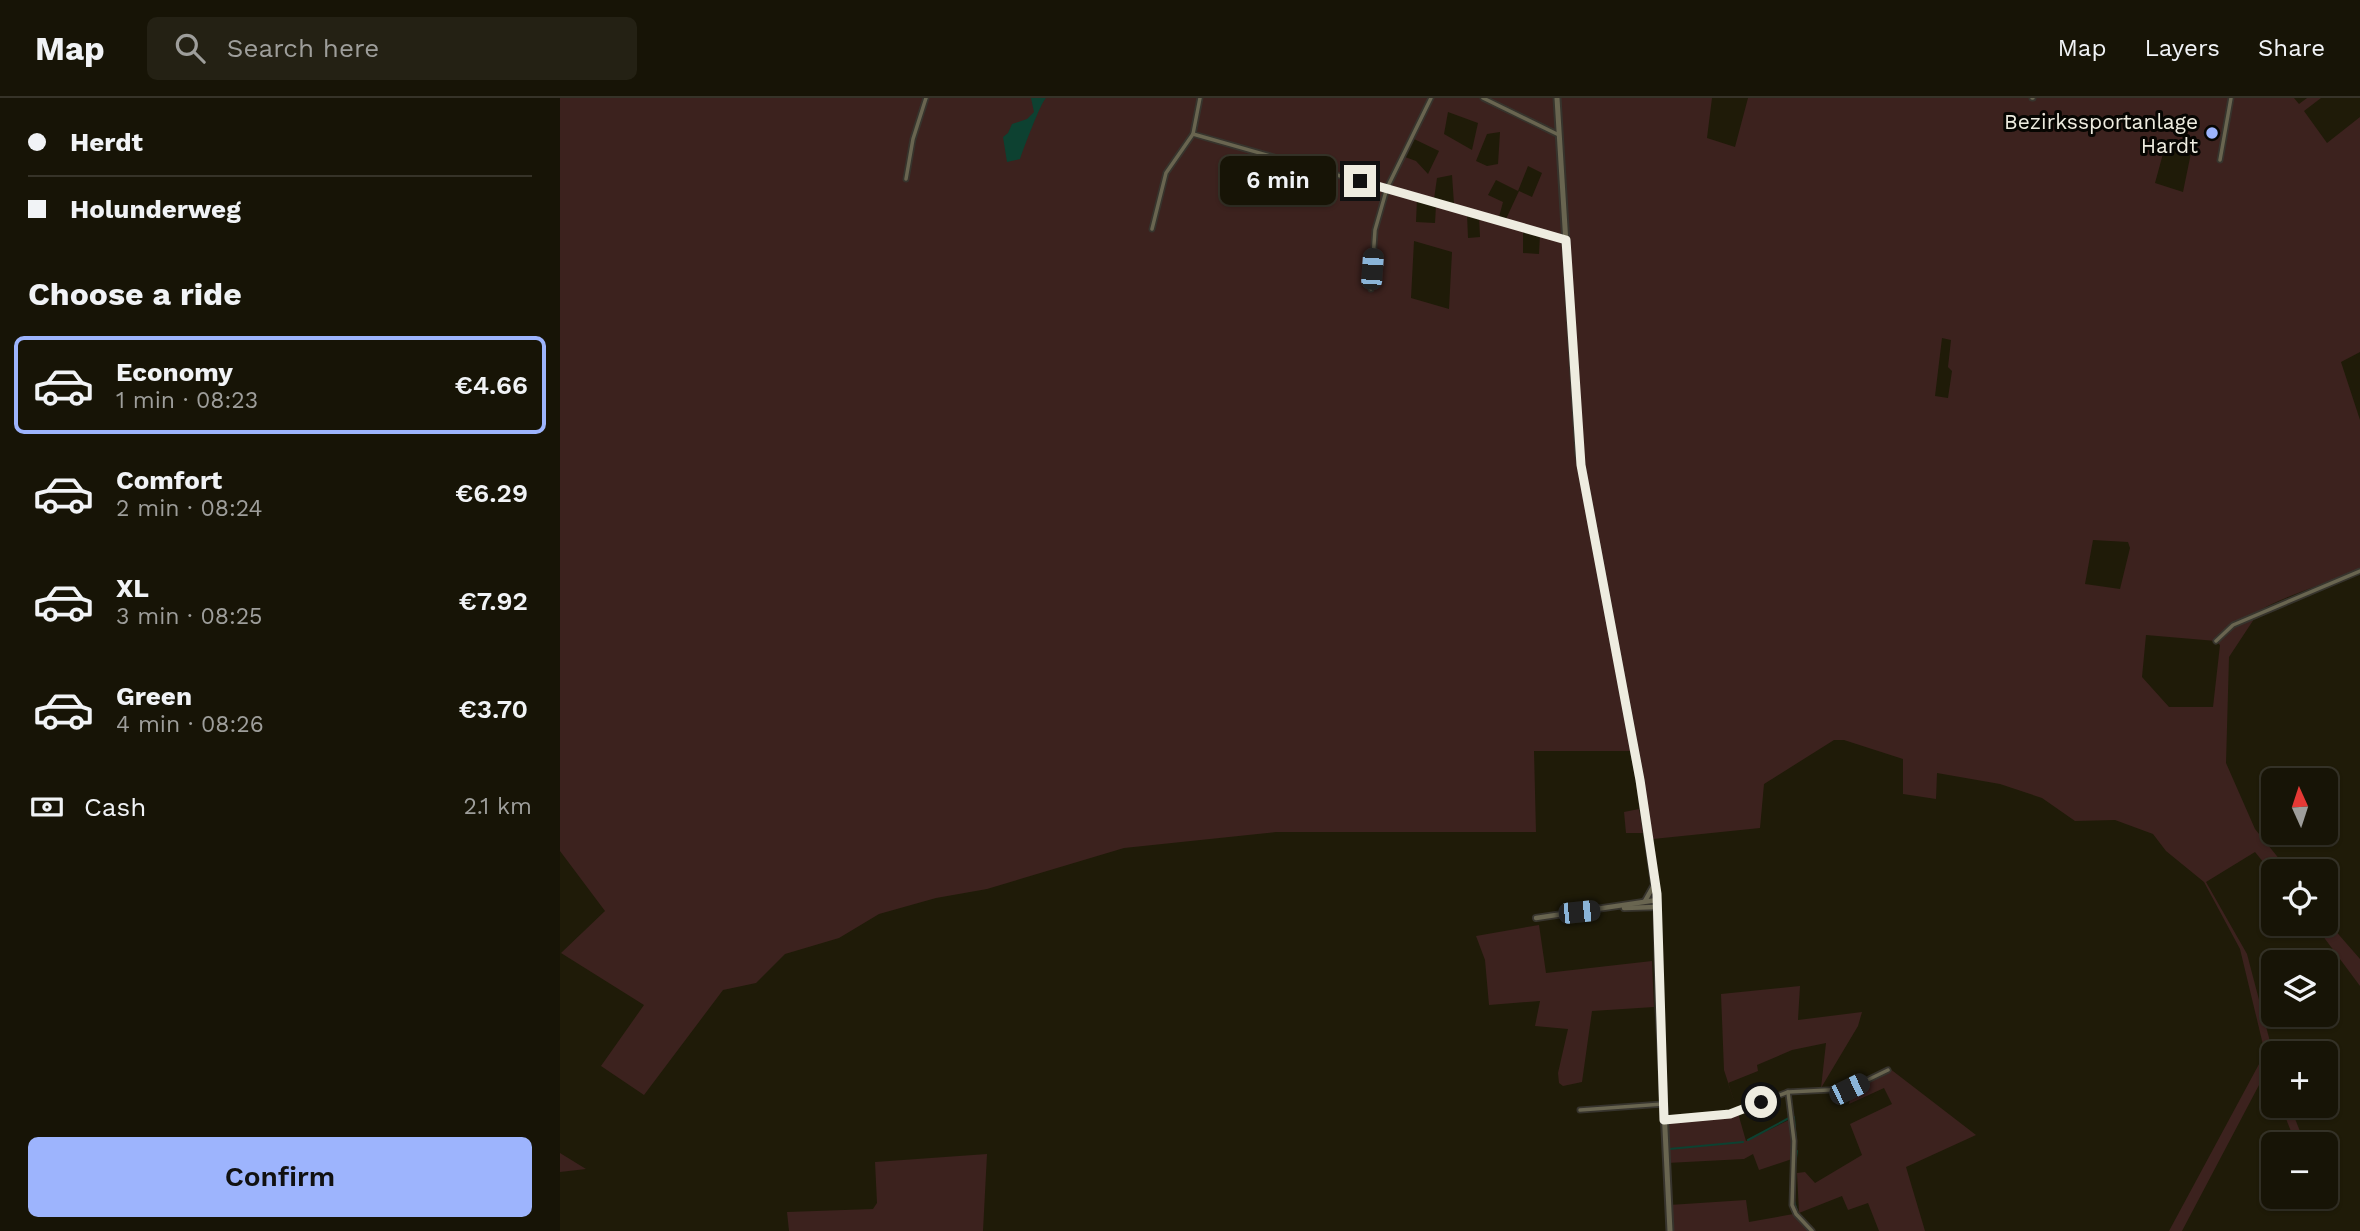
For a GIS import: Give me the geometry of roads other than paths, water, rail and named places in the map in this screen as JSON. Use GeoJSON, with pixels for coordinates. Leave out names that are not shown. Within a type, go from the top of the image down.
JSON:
{"type":"FeatureCollection","features":[{"type":"Feature","properties":{"kind":"main road"},"geometry":{"type":"LineString","coordinates":[[1557,98],[1581,465],[1646,815],[1655,881],[1670,1231]]}},
{"type":"Feature","properties":{"kind":"street"},"geometry":{"type":"LineString","coordinates":[[906,179],[913,139],[926,98]]}},
{"type":"Feature","properties":{"kind":"street"},"geometry":{"type":"LineString","coordinates":[[1152,229],[1166,173],[1193,134],[1200,98]]}},
{"type":"Feature","properties":{"kind":"street"},"geometry":{"type":"LineString","coordinates":[[1371,289],[1375,230],[1387,188],[1431,98]]}},
{"type":"Feature","properties":{"kind":"street"},"geometry":{"type":"LineString","coordinates":[[1483,98],[1559,135]]}},
{"type":"Feature","properties":{"kind":"street"},"geometry":{"type":"LineString","coordinates":[[2220,160],[2231,98]]}},
{"type":"Feature","properties":{"kind":"street"},"geometry":{"type":"LineString","coordinates":[[1193,134],[1566,240]]}},
{"type":"Feature","properties":{"kind":"street"},"geometry":{"type":"LineString","coordinates":[[2216,641],[2232,625],[2360,571]]}},
{"type":"Feature","properties":{"kind":"street"},"geometry":{"type":"LineString","coordinates":[[1645,901],[1655,881]]}},
{"type":"Feature","properties":{"kind":"street"},"geometry":{"type":"LineString","coordinates":[[1616,907],[1645,901],[1657,904]]}},
{"type":"Feature","properties":{"kind":"street"},"geometry":{"type":"LineString","coordinates":[[1536,918],[1657,904]]}},
{"type":"Feature","properties":{"kind":"street"},"geometry":{"type":"LineString","coordinates":[[1664,1120],[1730,1114],[1788,1092],[1849,1089],[1888,1070]]}},
{"type":"Feature","properties":{"kind":"street"},"geometry":{"type":"LineString","coordinates":[[1788,1092],[1794,1141],[1792,1205],[1796,1214],[1812,1231]]}},
{"type":"Feature","properties":{"kind":"street"},"geometry":{"type":"LineString","coordinates":[[1580,1110],[1663,1104]]}},
{"type":"Feature","properties":{"kind":"waterway"},"geometry":{"type":"LineString","coordinates":[[1794,1117],[1795,1129]]}},
{"type":"Feature","properties":{"kind":"waterway"},"geometry":{"type":"LineString","coordinates":[[1748,1140],[1789,1118]]}},
{"type":"Feature","properties":{"kind":"waterway"},"geometry":{"type":"LineString","coordinates":[[1795,1130],[1796,1138]]}},
{"type":"Feature","properties":{"kind":"waterway"},"geometry":{"type":"LineString","coordinates":[[1669,1149],[1743,1142]]}},
{"type":"Feature","properties":{"kind":"waterway"},"geometry":{"type":"LineString","coordinates":[[1795,1165],[1797,1151]]}},
{"type":"Feature","properties":{"kind":"waterway"},"geometry":{"type":"LineString","coordinates":[[1794,1181],[1795,1168]]}},
{"type":"Feature","properties":{"kind":"waterway"},"geometry":{"type":"LineString","coordinates":[[1794,1201],[1797,1211]]}},
{"type":"Feature","properties":{"kind":"place","name":"Bezirkssportanlage Hardt"},"geometry":{"type":"Point","coordinates":[2212,133]}}]}
